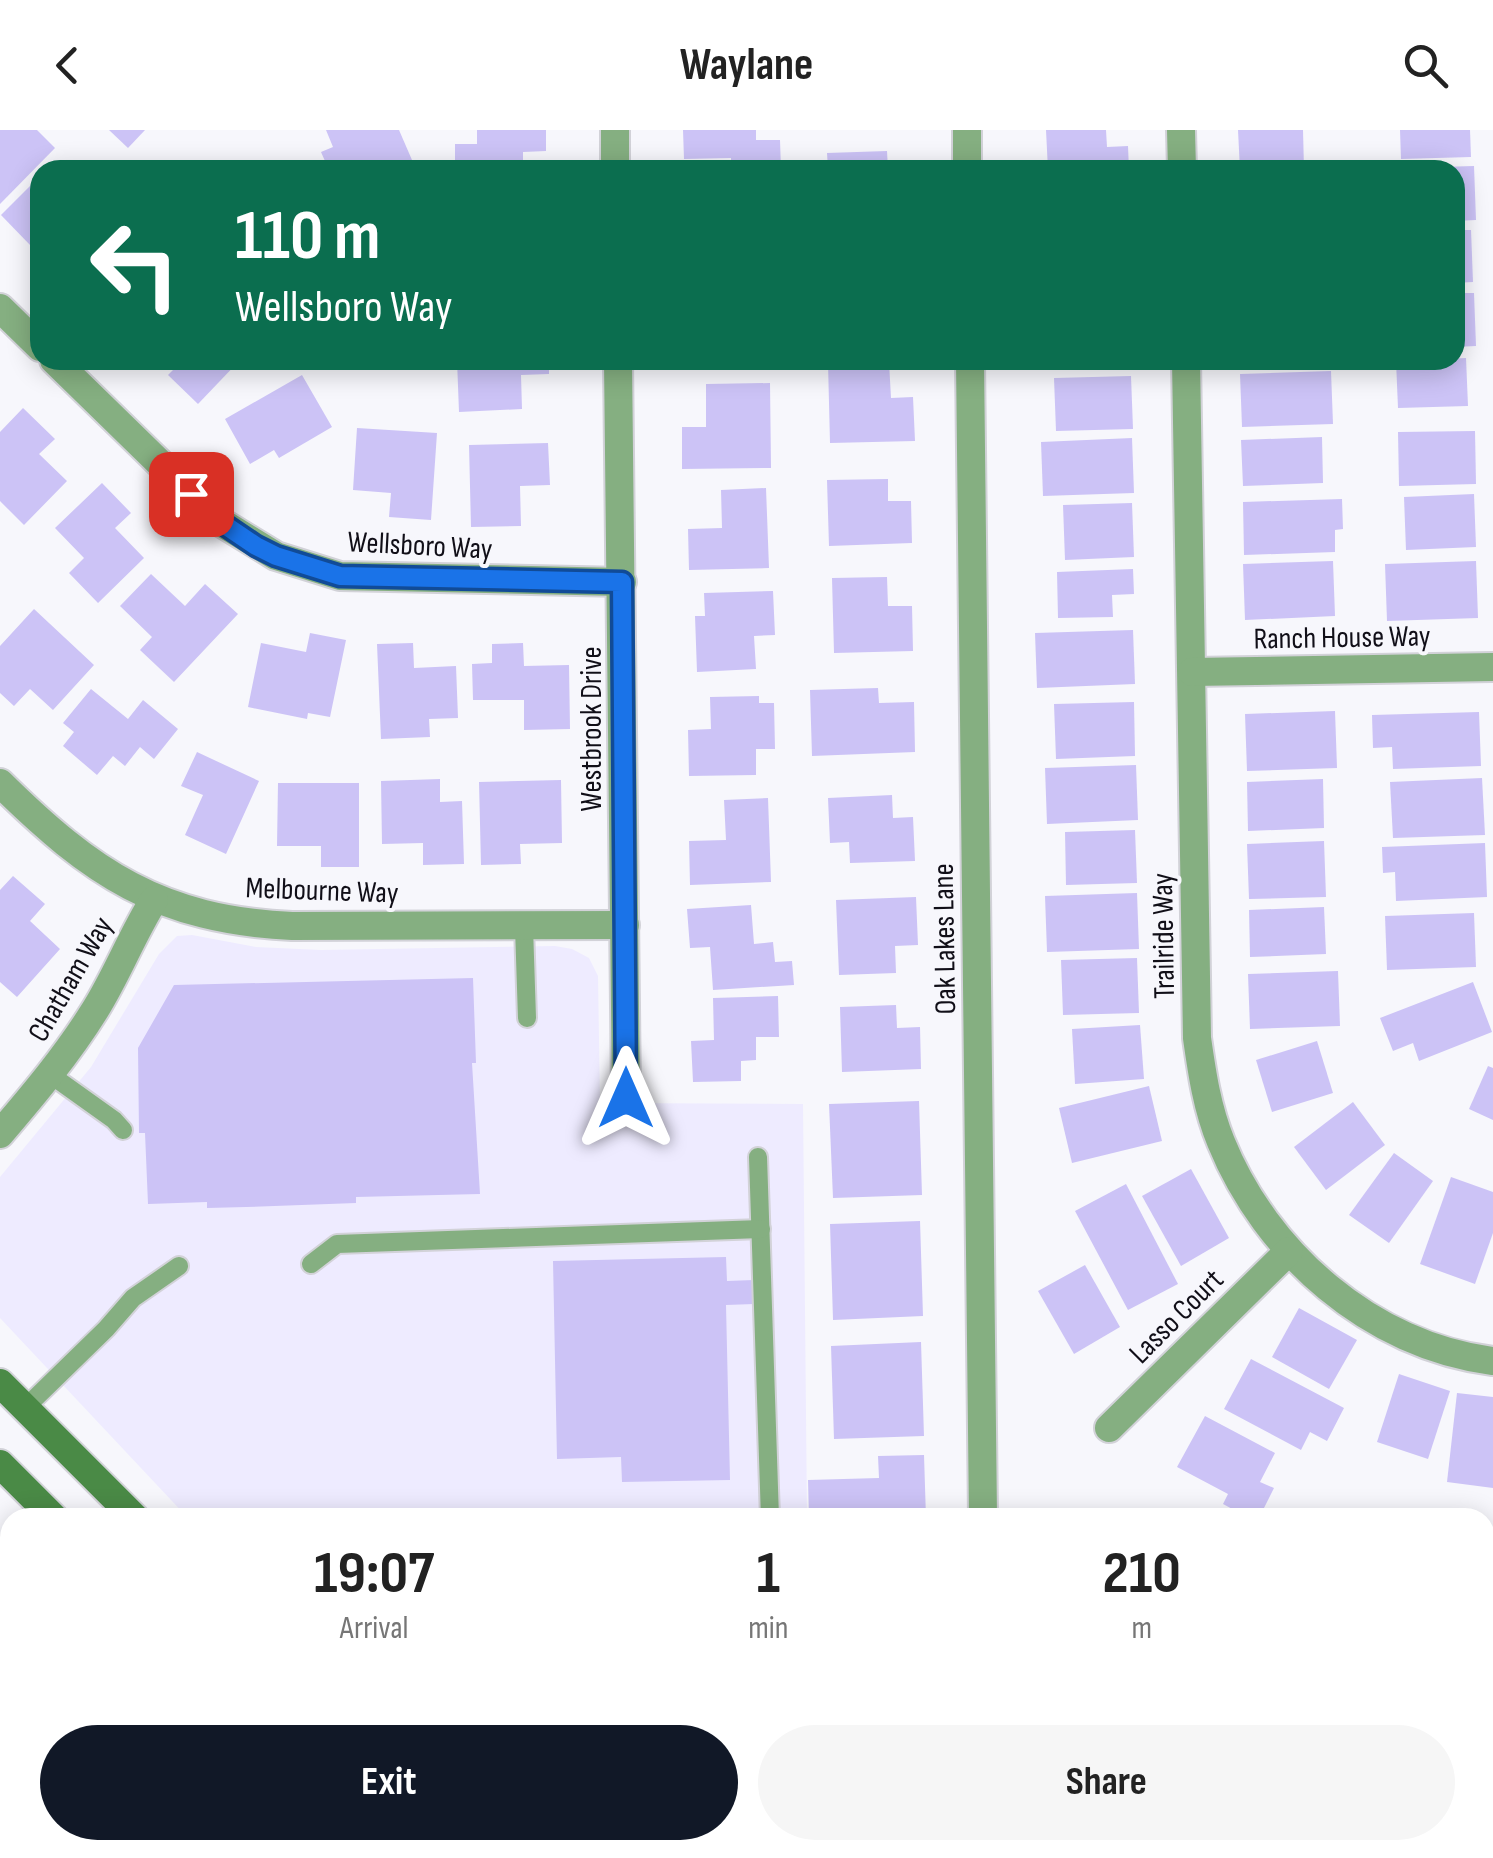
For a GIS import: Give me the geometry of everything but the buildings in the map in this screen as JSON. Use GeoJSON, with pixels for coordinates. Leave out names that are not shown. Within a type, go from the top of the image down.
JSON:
{"type":"FeatureCollection","features":[{"type":"Feature","properties":{"kind":"main road"},"geometry":{"type":"LineString","coordinates":[[0,1384],[125,1508]]}},
{"type":"Feature","properties":{"kind":"main road"},"geometry":{"type":"LineString","coordinates":[[0,1464],[43,1508]]}},
{"type":"Feature","properties":{"kind":"street"},"geometry":{"type":"LineString","coordinates":[[615,130],[615,160]]}},
{"type":"Feature","properties":{"kind":"street"},"geometry":{"type":"LineString","coordinates":[[967,130],[967,160]]}},
{"type":"Feature","properties":{"kind":"street"},"geometry":{"type":"LineString","coordinates":[[1181,130],[1182,160]]}},
{"type":"Feature","properties":{"kind":"street"},"geometry":{"type":"LineString","coordinates":[[0,308],[30,337]]}},
{"type":"Feature","properties":{"kind":"street","name":"Wellsboro Way"},"geometry":{"type":"LineString","coordinates":[[64,370],[219,521],[276,556],[340,576],[622,582]]}},
{"type":"Feature","properties":{"kind":"street","name":"Westbrook Drive"},"geometry":{"type":"LineString","coordinates":[[618,370],[626,1098]]}},
{"type":"Feature","properties":{"kind":"street","name":"Oak Lakes Lane"},"geometry":{"type":"LineString","coordinates":[[970,370],[984,1508]]}},
{"type":"Feature","properties":{"kind":"street","name":"Trailride Way"},"geometry":{"type":"LineString","coordinates":[[1186,370],[1196,1038],[1204,1087],[1220,1140],[1244,1190],[1289,1250],[1328,1288],[1374,1320],[1419,1341],[1493,1361]]}},
{"type":"Feature","properties":{"kind":"street","name":"Ranch House Way"},"geometry":{"type":"LineString","coordinates":[[1192,672],[1493,667]]}},
{"type":"Feature","properties":{"kind":"street","name":"Melbourne Way"},"geometry":{"type":"LineString","coordinates":[[0,783],[52,834],[95,866],[154,900],[266,925],[625,925]]}},
{"type":"Feature","properties":{"kind":"street","name":"Chatham Way"},"geometry":{"type":"LineString","coordinates":[[0,1134],[51,1075],[98,1006],[154,900]]}},
{"type":"Feature","properties":{"kind":"street","name":"Lasso Court"},"geometry":{"type":"LineString","coordinates":[[1109,1428],[1289,1250]]}},
{"type":"Feature","properties":{"kind":"lane"},"geometry":{"type":"LineString","coordinates":[[524,927],[527,1018]]}},
{"type":"Feature","properties":{"kind":"lane"},"geometry":{"type":"LineString","coordinates":[[51,1075],[123,1130]]}},
{"type":"Feature","properties":{"kind":"lane"},"geometry":{"type":"LineString","coordinates":[[758,1157],[770,1508]]}},
{"type":"Feature","properties":{"kind":"lane"},"geometry":{"type":"LineString","coordinates":[[312,1264],[337,1244],[761,1229]]}},
{"type":"Feature","properties":{"kind":"lane"},"geometry":{"type":"LineString","coordinates":[[24,1408],[133,1298],[179,1266]]}},
{"type":"Feature","properties":{"kind":"shaded area"},"geometry":{"type":"Polygon","coordinates":[[[192,935],[256,947],[321,950],[555,946],[572,949],[589,958],[598,976],[600,1103],[803,1104],[807,1508],[179,1508],[0,1318],[0,1177],[91,1067],[159,954],[177,936],[192,935]]]}},
{"type":"Feature","properties":{"kind":"route"},"geometry":{"type":"LineString","coordinates":[[191,494],[219,521],[256,546],[340,576],[622,582],[626,1098]]}}]}
